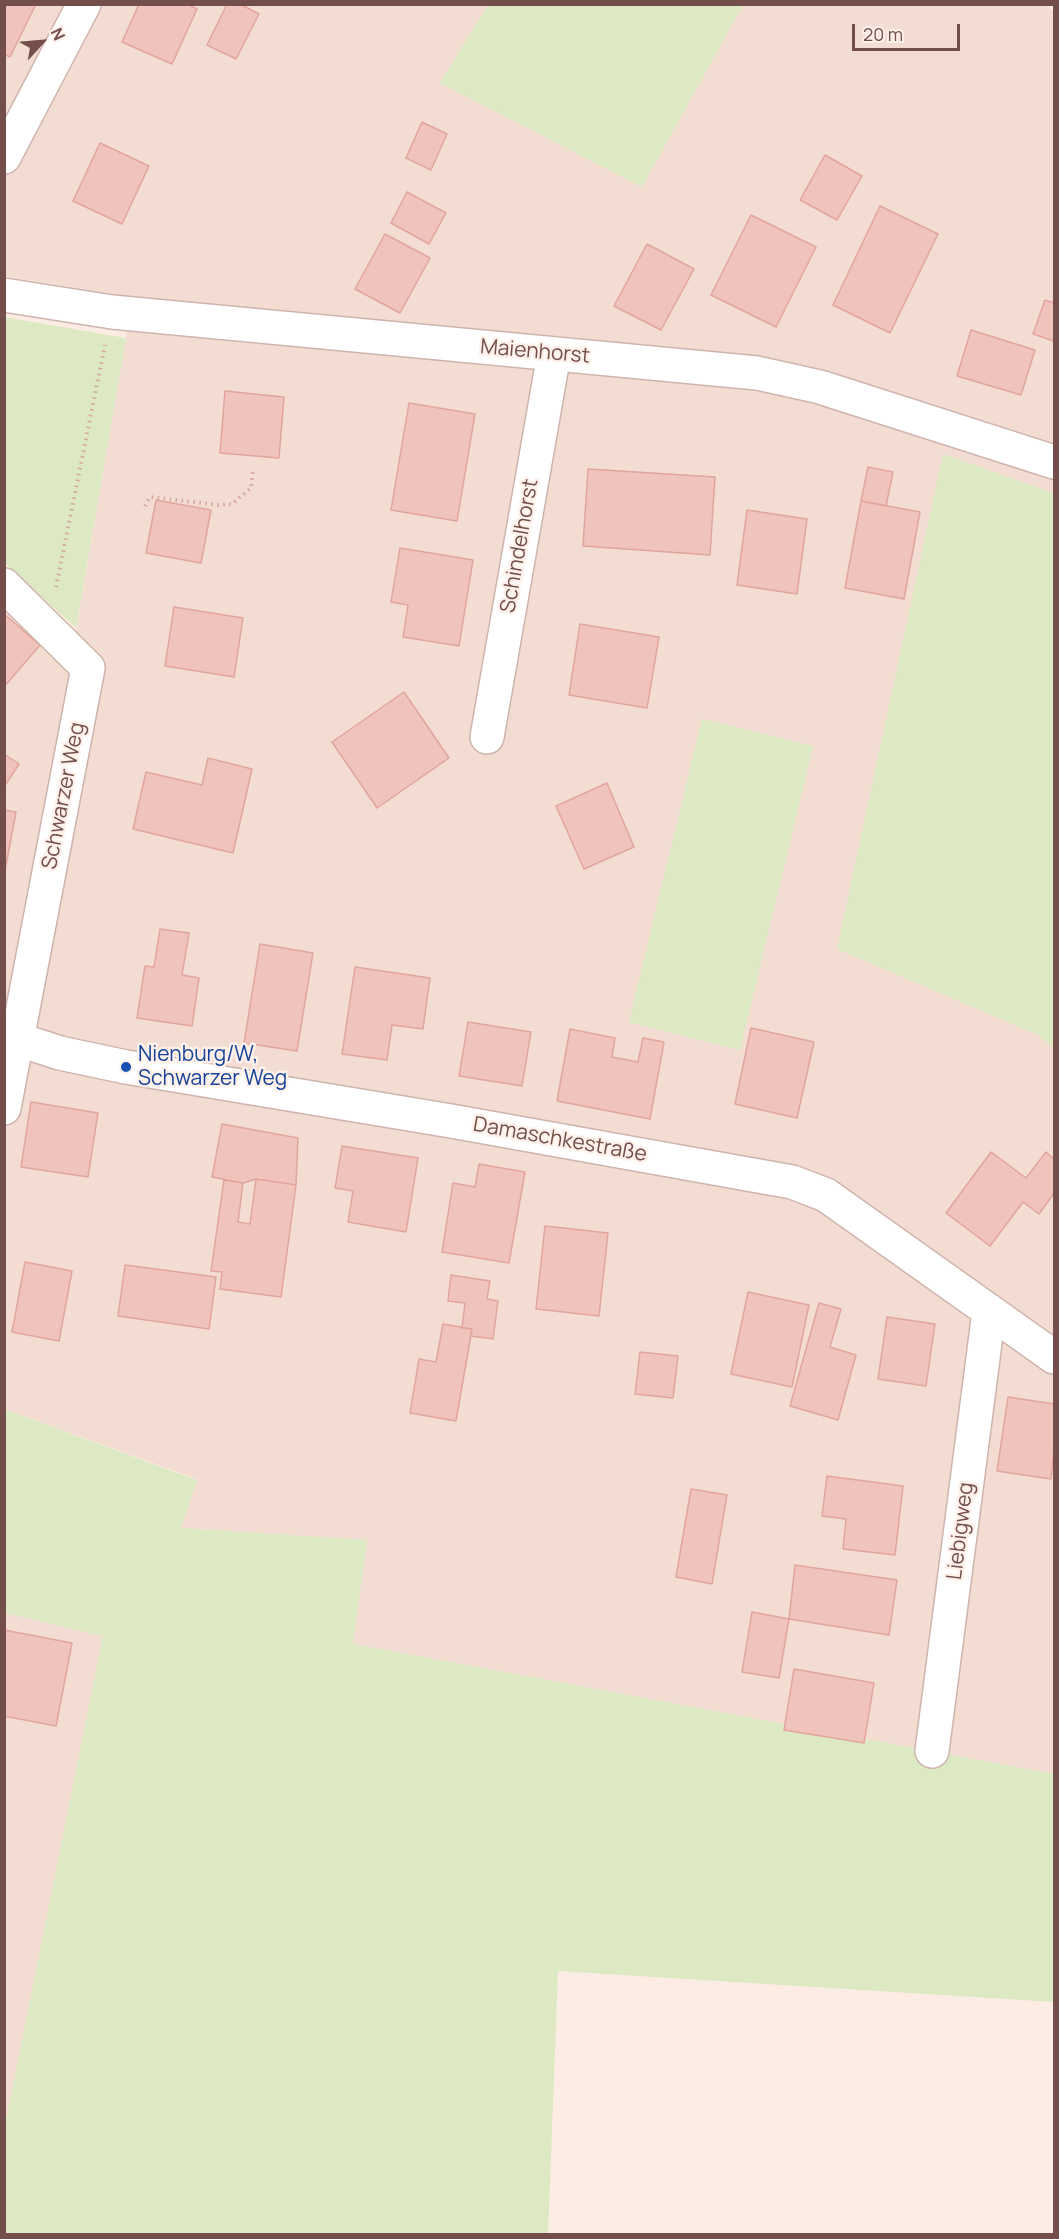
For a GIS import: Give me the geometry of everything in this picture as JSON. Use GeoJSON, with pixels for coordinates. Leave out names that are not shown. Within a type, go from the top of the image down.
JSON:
{"type":"FeatureCollection","features":[{"type":"Feature","properties":{"kind":"street"},"geometry":{"type":"LineString","coordinates":[[4,157],[84,4]]}},
{"type":"Feature","properties":{"kind":"street","name":"Maienhorst"},"geometry":{"type":"LineString","coordinates":[[4,295],[112,312],[757,373],[820,387],[1054,462]]}},
{"type":"Feature","properties":{"kind":"street","name":"Schindelhorst"},"geometry":{"type":"LineString","coordinates":[[487,737],[554,354]]}},
{"type":"Feature","properties":{"kind":"street","name":"Schwarzer Weg"},"geometry":{"type":"LineString","coordinates":[[4,585],[88,668],[11,1037]]}},
{"type":"Feature","properties":{"kind":"street"},"geometry":{"type":"LineString","coordinates":[[4,1108],[11,1037]]}},
{"type":"Feature","properties":{"kind":"street","name":"Damaschkestraße"},"geometry":{"type":"LineString","coordinates":[[11,1037],[60,1053],[126,1067],[452,1121],[792,1182],[826,1195],[1054,1357]]}},
{"type":"Feature","properties":{"kind":"street","name":"Liebigweg"},"geometry":{"type":"LineString","coordinates":[[932,1750],[989,1312]]}},
{"type":"Feature","properties":{"kind":"path"},"geometry":{"type":"LineString","coordinates":[[48,627],[112,312]]}},
{"type":"Feature","properties":{"kind":"path"},"geometry":{"type":"LineString","coordinates":[[145,506],[150,497],[218,505],[232,504],[251,488],[253,470]]}},
{"type":"Feature","properties":{"kind":"shaded area"},"geometry":{"type":"Polygon","coordinates":[[[1045,4],[1054,12],[1054,493],[943,454],[1038,1035],[1054,1048],[1054,1774],[352,1644],[367,1540],[181,1528],[197,1479],[5,1409],[4,597],[71,659],[131,297],[5,276],[5,5],[488,5],[441,83],[642,186],[743,5],[1045,4]]]}},
{"type":"Feature","properties":{"kind":"shaded area"},"geometry":{"type":"Polygon","coordinates":[[[5,1613],[103,1636],[7,2117],[5,2116],[5,1613]]]}},
{"type":"Feature","properties":{"kind":"green space"},"geometry":{"type":"Polygon","coordinates":[[[488,5],[743,5],[642,187],[440,83],[488,5]]]}},
{"type":"Feature","properties":{"kind":"green space"},"geometry":{"type":"Polygon","coordinates":[[[4,317],[126,338],[76,628],[5,563],[4,317]]]}},
{"type":"Feature","properties":{"kind":"green space"},"geometry":{"type":"Polygon","coordinates":[[[943,454],[1054,493],[1054,1048],[1038,1035],[837,949],[943,454]]]}},
{"type":"Feature","properties":{"kind":"green space"},"geometry":{"type":"Polygon","coordinates":[[[702,719],[813,746],[740,1050],[629,1022],[702,719]]]}},
{"type":"Feature","properties":{"kind":"green space"},"geometry":{"type":"Polygon","coordinates":[[[4,1409],[197,1480],[181,1528],[367,1540],[353,1644],[1054,1774],[1054,2002],[558,1971],[548,2234],[5,2234],[5,2116],[7,2116],[103,1636],[5,1613],[4,1409]]]}},
{"type":"Feature","properties":{"kind":"building"},"geometry":{"type":"Polygon","coordinates":[[[4,4],[36,4],[10,57],[4,54],[4,4]]]}},
{"type":"Feature","properties":{"kind":"building"},"geometry":{"type":"Polygon","coordinates":[[[139,4],[187,4],[197,9],[172,64],[122,42],[139,4]]]}},
{"type":"Feature","properties":{"kind":"building"},"geometry":{"type":"Polygon","coordinates":[[[227,4],[240,4],[259,14],[236,59],[207,45],[227,4]]]}},
{"type":"Feature","properties":{"kind":"building"},"geometry":{"type":"Polygon","coordinates":[[[422,122],[447,134],[431,170],[406,158],[422,122]]]}},
{"type":"Feature","properties":{"kind":"building"},"geometry":{"type":"Polygon","coordinates":[[[100,143],[149,166],[122,224],[73,201],[100,143]]]}},
{"type":"Feature","properties":{"kind":"building"},"geometry":{"type":"Polygon","coordinates":[[[825,155],[862,176],[837,220],[800,200],[825,155]]]}},
{"type":"Feature","properties":{"kind":"building"},"geometry":{"type":"Polygon","coordinates":[[[407,192],[446,213],[429,244],[391,223],[407,192]]]}},
{"type":"Feature","properties":{"kind":"building"},"geometry":{"type":"Polygon","coordinates":[[[880,206],[938,234],[890,333],[833,305],[880,206]]]}},
{"type":"Feature","properties":{"kind":"building"},"geometry":{"type":"Polygon","coordinates":[[[751,215],[816,247],[776,327],[711,295],[751,215]]]}},
{"type":"Feature","properties":{"kind":"building"},"geometry":{"type":"Polygon","coordinates":[[[385,234],[430,258],[400,313],[355,289],[385,234]]]}},
{"type":"Feature","properties":{"kind":"building"},"geometry":{"type":"Polygon","coordinates":[[[647,244],[694,269],[661,330],[614,306],[647,244]]]}},
{"type":"Feature","properties":{"kind":"building"},"geometry":{"type":"Polygon","coordinates":[[[1045,300],[1054,303],[1054,341],[1033,334],[1045,300]]]}},
{"type":"Feature","properties":{"kind":"building"},"geometry":{"type":"Polygon","coordinates":[[[971,330],[1035,350],[1021,395],[957,376],[971,330]]]}},
{"type":"Feature","properties":{"kind":"building"},"geometry":{"type":"Polygon","coordinates":[[[225,391],[284,397],[279,458],[220,453],[225,391]]]}},
{"type":"Feature","properties":{"kind":"building"},"geometry":{"type":"Polygon","coordinates":[[[409,403],[475,414],[457,521],[391,510],[409,403]]]}},
{"type":"Feature","properties":{"kind":"building"},"geometry":{"type":"Polygon","coordinates":[[[868,467],[893,472],[886,506],[861,501],[868,467]]]}},
{"type":"Feature","properties":{"kind":"building"},"geometry":{"type":"Polygon","coordinates":[[[588,469],[715,477],[710,555],[583,546],[588,469]]]}},
{"type":"Feature","properties":{"kind":"building"},"geometry":{"type":"Polygon","coordinates":[[[156,500],[211,510],[201,563],[146,553],[156,500]]]}},
{"type":"Feature","properties":{"kind":"building"},"geometry":{"type":"Polygon","coordinates":[[[861,501],[920,512],[904,599],[845,588],[861,501]]]}},
{"type":"Feature","properties":{"kind":"building"},"geometry":{"type":"Polygon","coordinates":[[[747,510],[807,519],[797,594],[737,585],[747,510]]]}},
{"type":"Feature","properties":{"kind":"building"},"geometry":{"type":"Polygon","coordinates":[[[400,548],[473,560],[459,646],[403,637],[408,605],[391,602],[400,548]]]}},
{"type":"Feature","properties":{"kind":"building"},"geometry":{"type":"Polygon","coordinates":[[[174,607],[243,618],[234,677],[165,666],[174,607]]]}},
{"type":"Feature","properties":{"kind":"building"},"geometry":{"type":"Polygon","coordinates":[[[4,614],[40,645],[4,687],[4,614]]]}},
{"type":"Feature","properties":{"kind":"building"},"geometry":{"type":"Polygon","coordinates":[[[580,624],[659,637],[647,708],[569,695],[580,624]]]}},
{"type":"Feature","properties":{"kind":"building"},"geometry":{"type":"Polygon","coordinates":[[[404,692],[449,758],[377,808],[332,742],[404,692]]]}},
{"type":"Feature","properties":{"kind":"building"},"geometry":{"type":"Polygon","coordinates":[[[4,754],[19,764],[4,787],[4,754]]]}},
{"type":"Feature","properties":{"kind":"building"},"geometry":{"type":"Polygon","coordinates":[[[208,758],[252,769],[233,853],[133,829],[146,772],[202,785],[208,758]]]}},
{"type":"Feature","properties":{"kind":"building"},"geometry":{"type":"Polygon","coordinates":[[[607,783],[634,847],[584,869],[556,806],[607,783]]]}},
{"type":"Feature","properties":{"kind":"building"},"geometry":{"type":"Polygon","coordinates":[[[4,810],[16,812],[4,876],[4,810]]]}},
{"type":"Feature","properties":{"kind":"building"},"geometry":{"type":"Polygon","coordinates":[[[160,929],[189,933],[182,975],[199,978],[192,1026],[137,1018],[145,966],[154,967],[160,929]]]}},
{"type":"Feature","properties":{"kind":"building"},"geometry":{"type":"Polygon","coordinates":[[[260,944],[313,953],[297,1051],[244,1043],[260,944]]]}},
{"type":"Feature","properties":{"kind":"building"},"geometry":{"type":"Polygon","coordinates":[[[355,967],[430,978],[423,1029],[392,1025],[387,1060],[342,1054],[355,967]]]}},
{"type":"Feature","properties":{"kind":"building"},"geometry":{"type":"Polygon","coordinates":[[[468,1022],[531,1032],[522,1086],[459,1076],[468,1022]]]}},
{"type":"Feature","properties":{"kind":"building"},"geometry":{"type":"Polygon","coordinates":[[[751,1028],[814,1042],[797,1118],[735,1104],[751,1028]]]}},
{"type":"Feature","properties":{"kind":"building"},"geometry":{"type":"Polygon","coordinates":[[[570,1029],[615,1038],[612,1057],[638,1062],[643,1038],[664,1042],[650,1119],[557,1101],[570,1029]]]}},
{"type":"Feature","properties":{"kind":"building"},"geometry":{"type":"Polygon","coordinates":[[[31,1102],[98,1113],[88,1177],[21,1167],[31,1102]]]}},
{"type":"Feature","properties":{"kind":"building"},"geometry":{"type":"Polygon","coordinates":[[[222,1124],[298,1138],[296,1185],[256,1179],[243,1183],[212,1177],[222,1124]]]}},
{"type":"Feature","properties":{"kind":"building"},"geometry":{"type":"Polygon","coordinates":[[[342,1146],[418,1158],[406,1232],[348,1222],[353,1191],[335,1188],[342,1146]]]}},
{"type":"Feature","properties":{"kind":"building"},"geometry":{"type":"Polygon","coordinates":[[[991,1152],[1026,1178],[1046,1152],[1054,1159],[1054,1193],[1039,1214],[1023,1202],[990,1246],[946,1213],[991,1152]]]}},
{"type":"Feature","properties":{"kind":"building"},"geometry":{"type":"Polygon","coordinates":[[[479,1164],[525,1172],[509,1263],[442,1252],[453,1183],[475,1187],[479,1164]]]}},
{"type":"Feature","properties":{"kind":"building"},"geometry":{"type":"Polygon","coordinates":[[[256,1179],[296,1185],[281,1297],[220,1289],[222,1272],[211,1271],[224,1180],[243,1183],[238,1222],[250,1224],[256,1179]]]}},
{"type":"Feature","properties":{"kind":"building"},"geometry":{"type":"Polygon","coordinates":[[[545,1226],[608,1233],[599,1316],[536,1309],[545,1226]]]}},
{"type":"Feature","properties":{"kind":"building"},"geometry":{"type":"Polygon","coordinates":[[[25,1262],[72,1271],[59,1341],[12,1332],[25,1262]]]}},
{"type":"Feature","properties":{"kind":"building"},"geometry":{"type":"Polygon","coordinates":[[[125,1265],[216,1277],[209,1329],[118,1316],[125,1265]]]}},
{"type":"Feature","properties":{"kind":"building"},"geometry":{"type":"Polygon","coordinates":[[[451,1275],[490,1281],[487,1299],[498,1301],[493,1339],[471,1336],[472,1329],[462,1328],[465,1303],[448,1301],[451,1275]]]}},
{"type":"Feature","properties":{"kind":"building"},"geometry":{"type":"Polygon","coordinates":[[[748,1292],[809,1305],[792,1387],[731,1374],[748,1292]]]}},
{"type":"Feature","properties":{"kind":"building"},"geometry":{"type":"Polygon","coordinates":[[[819,1303],[841,1309],[830,1347],[856,1355],[838,1420],[790,1406],[819,1303]]]}},
{"type":"Feature","properties":{"kind":"building"},"geometry":{"type":"Polygon","coordinates":[[[887,1317],[935,1324],[926,1386],[878,1379],[887,1317]]]}},
{"type":"Feature","properties":{"kind":"building"},"geometry":{"type":"Polygon","coordinates":[[[443,1324],[472,1329],[456,1421],[410,1413],[419,1359],[436,1362],[443,1324]]]}},
{"type":"Feature","properties":{"kind":"building"},"geometry":{"type":"Polygon","coordinates":[[[640,1352],[678,1356],[673,1398],[635,1394],[640,1352]]]}},
{"type":"Feature","properties":{"kind":"building"},"geometry":{"type":"Polygon","coordinates":[[[1008,1397],[1054,1404],[1054,1450],[1051,1479],[997,1471],[1008,1397]]]}},
{"type":"Feature","properties":{"kind":"building"},"geometry":{"type":"Polygon","coordinates":[[[827,1476],[903,1486],[895,1555],[843,1549],[846,1519],[822,1516],[827,1476]]]}},
{"type":"Feature","properties":{"kind":"building"},"geometry":{"type":"Polygon","coordinates":[[[691,1489],[727,1495],[712,1584],[676,1577],[691,1489]]]}},
{"type":"Feature","properties":{"kind":"building"},"geometry":{"type":"Polygon","coordinates":[[[795,1565],[897,1580],[889,1635],[789,1619],[795,1565]]]}},
{"type":"Feature","properties":{"kind":"building"},"geometry":{"type":"Polygon","coordinates":[[[752,1612],[789,1619],[779,1678],[742,1672],[752,1612]]]}},
{"type":"Feature","properties":{"kind":"building"},"geometry":{"type":"Polygon","coordinates":[[[4,1630],[72,1643],[56,1726],[4,1716],[4,1630]]]}},
{"type":"Feature","properties":{"kind":"building"},"geometry":{"type":"Polygon","coordinates":[[[794,1669],[874,1683],[864,1743],[784,1730],[794,1669]]]}},
{"type":"Feature","properties":{"kind":"place","name":"Nienburg/W, Schwarzer Weg"},"geometry":{"type":"Point","coordinates":[126,1067]}}]}
